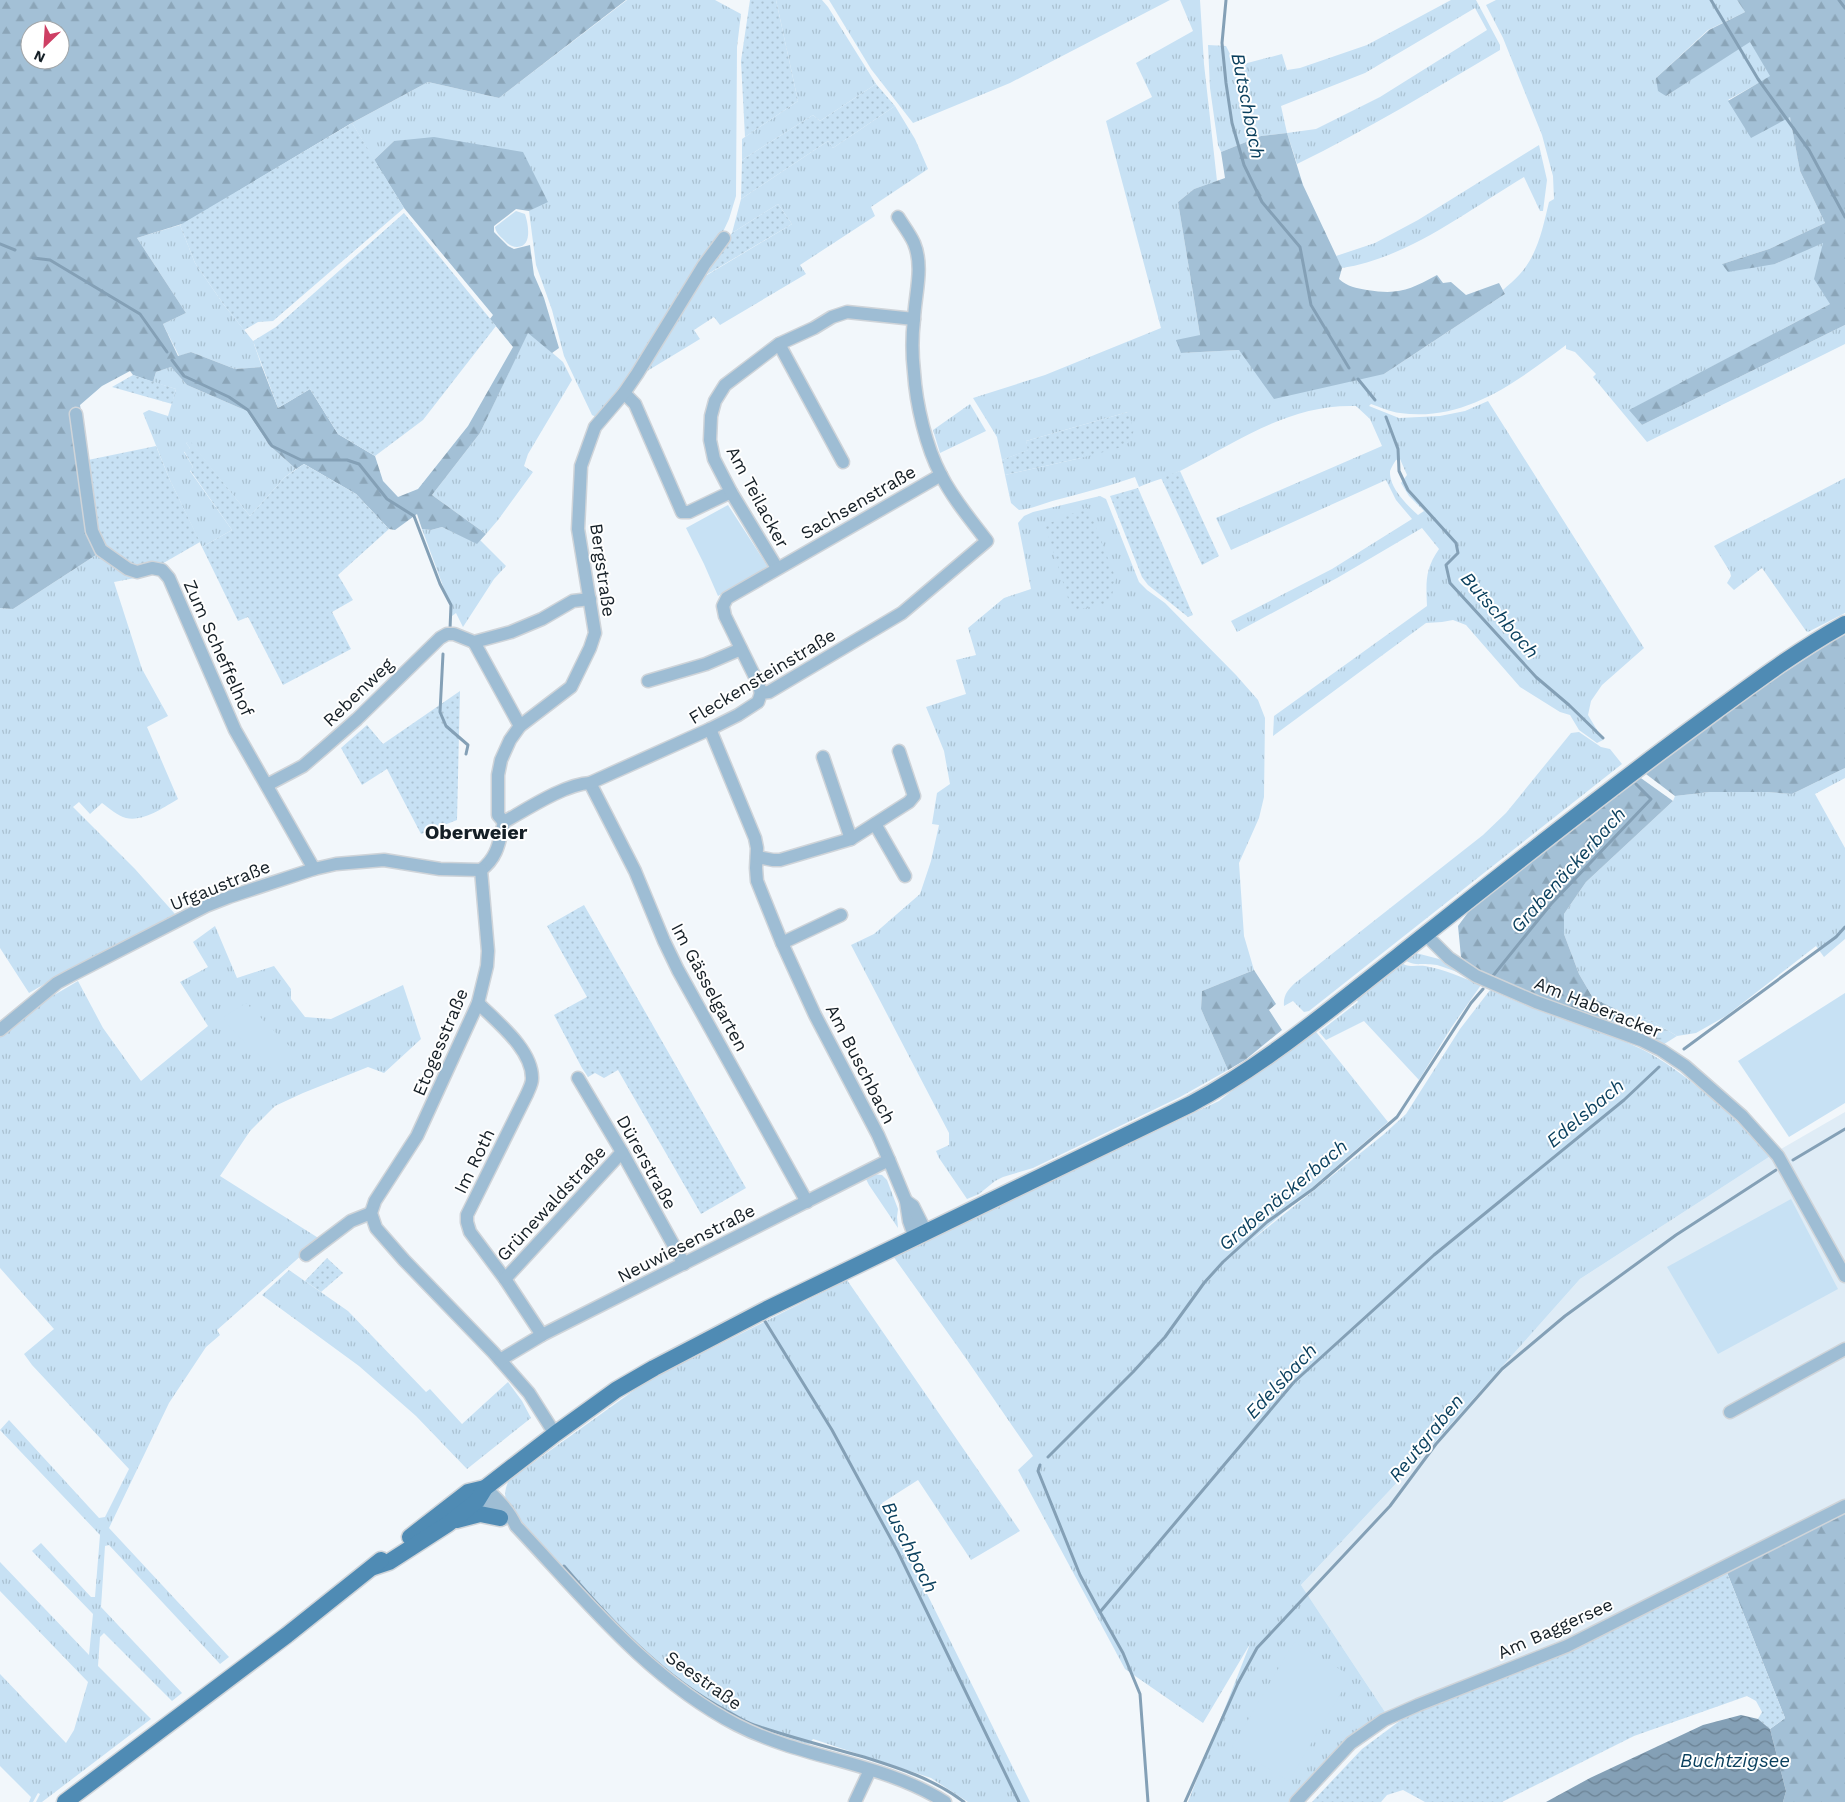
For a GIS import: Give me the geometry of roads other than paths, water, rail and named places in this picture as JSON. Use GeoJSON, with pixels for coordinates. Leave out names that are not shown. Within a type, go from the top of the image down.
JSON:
{"type":"FeatureCollection","features":[{"type":"Feature","properties":{"kind":"main road"},"geometry":{"type":"LineString","coordinates":[[374,1567],[389,1562],[448,1524],[477,1501],[485,1488],[555,1434],[616,1390],[654,1368],[764,1310],[1214,1092],[1258,1064],[1302,1032],[1641,766],[1773,669],[1845,624]]}},
{"type":"Feature","properties":{"kind":"main road"},"geometry":{"type":"LineString","coordinates":[[65,1802],[374,1567],[386,1554],[468,1492],[485,1488]]}},
{"type":"Feature","properties":{"kind":"main road"},"geometry":{"type":"LineString","coordinates":[[448,1524],[480,1514],[500,1518]]}},
{"type":"Feature","properties":{"kind":"street"},"geometry":{"type":"LineString","coordinates":[[898,217],[914,242],[917,252],[918,281],[914,318],[914,372],[921,415],[933,456],[941,475]]}},
{"type":"Feature","properties":{"kind":"street","name":"Bergstraße"},"geometry":{"type":"LineString","coordinates":[[504,822],[498,815],[500,760],[510,740],[520,726],[571,687],[577,678],[595,633],[578,529],[580,466],[595,427],[624,393],[704,265],[724,238]]}},
{"type":"Feature","properties":{"kind":"street","name":"Am Teilacker"},"geometry":{"type":"LineString","coordinates":[[777,568],[731,492],[714,459],[710,440],[711,416],[715,401],[725,385],[779,344],[814,328],[832,317],[847,312],[914,318]]}},
{"type":"Feature","properties":{"kind":"street"},"geometry":{"type":"LineString","coordinates":[[779,344],[843,462]]}},
{"type":"Feature","properties":{"kind":"street"},"geometry":{"type":"LineString","coordinates":[[624,393],[635,404],[682,512],[689,512],[731,492]]}},
{"type":"Feature","properties":{"kind":"street","name":"Zum Scheffelhof"},"geometry":{"type":"LineString","coordinates":[[76,414],[92,531],[102,550],[128,569],[137,572],[152,568],[162,570],[169,578],[235,730],[314,869]]}},
{"type":"Feature","properties":{"kind":"street","name":"Fleckensteinstraße"},"geometry":{"type":"LineString","coordinates":[[504,822],[579,783],[590,783],[738,715],[758,702],[761,694],[769,692],[902,613],[987,541],[962,509],[941,475]]}},
{"type":"Feature","properties":{"kind":"street","name":"Sachsenstraße"},"geometry":{"type":"LineString","coordinates":[[761,694],[758,683],[724,616],[723,606],[727,598],[941,475]]}},
{"type":"Feature","properties":{"kind":"street"},"geometry":{"type":"LineString","coordinates":[[520,726],[474,642],[511,632],[542,619],[574,601],[590,599]]}},
{"type":"Feature","properties":{"kind":"street","name":"Rebenweg"},"geometry":{"type":"LineString","coordinates":[[267,785],[303,766],[357,719],[440,638],[447,634],[454,634],[474,642]]}},
{"type":"Feature","properties":{"kind":"street"},"geometry":{"type":"LineString","coordinates":[[648,681],[706,664],[741,649]]}},
{"type":"Feature","properties":{"kind":"street","name":"Am Buschbach"},"geometry":{"type":"LineString","coordinates":[[710,729],[755,838],[757,882],[782,943],[815,1015],[878,1135],[906,1201],[913,1206],[921,1235]]}},
{"type":"Feature","properties":{"kind":"street"},"geometry":{"type":"LineString","coordinates":[[757,857],[780,860],[851,839],[909,802],[914,796],[900,750]]}},
{"type":"Feature","properties":{"kind":"street"},"geometry":{"type":"LineString","coordinates":[[823,757],[851,839]]}},
{"type":"Feature","properties":{"kind":"street","name":"Im Gässelgarten"},"geometry":{"type":"LineString","coordinates":[[590,783],[635,871],[678,970],[807,1202]]}},
{"type":"Feature","properties":{"kind":"street"},"geometry":{"type":"LineString","coordinates":[[481,870],[496,855],[504,822]]}},
{"type":"Feature","properties":{"kind":"street"},"geometry":{"type":"LineString","coordinates":[[875,824],[905,876]]}},
{"type":"Feature","properties":{"kind":"street","name":"Ufgaustraße"},"geometry":{"type":"LineString","coordinates":[[0,1030],[57,984],[178,920],[229,896],[314,869],[344,863],[384,860],[440,870],[481,870]]}},
{"type":"Feature","properties":{"kind":"street","name":"Etogesstraße"},"geometry":{"type":"LineString","coordinates":[[371,1213],[375,1201],[417,1136],[478,1003],[487,966],[488,952],[481,870]]}},
{"type":"Feature","properties":{"kind":"street"},"geometry":{"type":"LineString","coordinates":[[782,943],[840,915]]}},
{"type":"Feature","properties":{"kind":"street","name":"Am Haberacker"},"geometry":{"type":"LineString","coordinates":[[1425,934],[1449,958],[1476,976],[1536,1002],[1634,1038],[1661,1050],[1685,1066],[1742,1116],[1778,1156],[1845,1276]]}},
{"type":"Feature","properties":{"kind":"street","name":"Im Roth"},"geometry":{"type":"LineString","coordinates":[[478,1003],[520,1046],[531,1069],[532,1080],[527,1094],[467,1215],[467,1222],[470,1232],[505,1279],[542,1335]]}},
{"type":"Feature","properties":{"kind":"street","name":"Dürerstraße"},"geometry":{"type":"LineString","coordinates":[[578,1078],[622,1152],[684,1264]]}},
{"type":"Feature","properties":{"kind":"street","name":"Grünewaldstraße"},"geometry":{"type":"LineString","coordinates":[[505,1279],[622,1152]]}},
{"type":"Feature","properties":{"kind":"street","name":"Neuwiesenstraße"},"geometry":{"type":"LineString","coordinates":[[500,1360],[542,1335],[889,1160]]}},
{"type":"Feature","properties":{"kind":"street"},"geometry":{"type":"LineString","coordinates":[[306,1255],[351,1221],[371,1213],[376,1228],[398,1254],[500,1360],[529,1394],[555,1434]]}},
{"type":"Feature","properties":{"kind":"street"},"geometry":{"type":"LineString","coordinates":[[1730,1412],[1845,1350]]}},
{"type":"Feature","properties":{"kind":"street"},"geometry":{"type":"LineString","coordinates":[[485,1488],[488,1504],[500,1518]]}},
{"type":"Feature","properties":{"kind":"street","name":"Seestraße"},"geometry":{"type":"LineString","coordinates":[[485,1488],[499,1500],[512,1516],[516,1526]]}},
{"type":"Feature","properties":{"kind":"street","name":"Am Baggersee"},"geometry":{"type":"LineString","coordinates":[[1296,1802],[1351,1743],[1384,1720],[1418,1704],[1567,1646],[1845,1506]]}},
{"type":"Feature","properties":{"kind":"street","name":"Seestraße"},"geometry":{"type":"LineString","coordinates":[[500,1518],[516,1526],[613,1630],[662,1674],[699,1703],[737,1725],[780,1743],[902,1780],[945,1802]]}},
{"type":"Feature","properties":{"kind":"street"},"geometry":{"type":"LineString","coordinates":[[855,1802],[870,1770]]}},
{"type":"Feature","properties":{"kind":"water","name":"Buchtzigsee"},"geometry":{"type":"Polygon","coordinates":[[[1741,1715],[1758,1719],[1770,1729],[1786,1791],[1783,1802],[1546,1802],[1590,1778],[1703,1725],[1741,1715]]]}},
{"type":"Feature","properties":{"kind":"waterway","name":"Butschbach"},"geometry":{"type":"LineString","coordinates":[[1226,0],[1222,43],[1226,83],[1232,123],[1244,165],[1262,202],[1300,247],[1311,305],[1349,368]]}},
{"type":"Feature","properties":{"kind":"waterway"},"geometry":{"type":"LineString","coordinates":[[1711,0],[1758,79],[1809,150],[1845,217]]}},
{"type":"Feature","properties":{"kind":"waterway","name":"Edelsbach"},"geometry":{"type":"LineString","coordinates":[[1839,0],[1845,8]]}},
{"type":"Feature","properties":{"kind":"waterway"},"geometry":{"type":"LineString","coordinates":[[0,244],[15,250]]}},
{"type":"Feature","properties":{"kind":"waterway"},"geometry":{"type":"LineString","coordinates":[[33,258],[50,260],[140,314],[167,352]]}},
{"type":"Feature","properties":{"kind":"waterway"},"geometry":{"type":"LineString","coordinates":[[172,360],[184,376],[229,397],[248,410],[272,446],[301,460],[347,460],[359,464],[387,499],[414,516],[440,584],[451,605],[450,629]]}},
{"type":"Feature","properties":{"kind":"waterway","name":"Butschbach"},"geometry":{"type":"LineString","coordinates":[[1358,379],[1375,400]]}},
{"type":"Feature","properties":{"kind":"waterway","name":"Butschbach"},"geometry":{"type":"LineString","coordinates":[[1386,417],[1398,449],[1399,471],[1408,490],[1456,543],[1458,553],[1446,565],[1450,583],[1536,677],[1569,705],[1603,738]]}},
{"type":"Feature","properties":{"kind":"waterway"},"geometry":{"type":"LineString","coordinates":[[443,654],[440,712],[446,726],[468,745],[466,754]]}},
{"type":"Feature","properties":{"kind":"waterway","name":"Grabenäckerbach"},"geometry":{"type":"LineString","coordinates":[[1492,977],[1551,904],[1651,799],[1636,784]]}},
{"type":"Feature","properties":{"kind":"waterway","name":"Edelsbach"},"geometry":{"type":"LineString","coordinates":[[1684,1049],[1836,937],[1845,927]]}},
{"type":"Feature","properties":{"kind":"waterway","name":"Grabenäckerbach"},"geometry":{"type":"LineString","coordinates":[[1048,1457],[1133,1372],[1165,1337],[1204,1283],[1223,1262],[1267,1222],[1313,1189],[1397,1117],[1471,1003],[1483,989]]}},
{"type":"Feature","properties":{"kind":"waterway","name":"Edelsbach"},"geometry":{"type":"LineString","coordinates":[[1148,1802],[1140,1694],[1123,1653],[1100,1612],[1294,1382],[1434,1255],[1624,1100],[1659,1067]]}},
{"type":"Feature","properties":{"kind":"waterway","name":"Reutgraben"},"geometry":{"type":"LineString","coordinates":[[1793,1160],[1845,1129]]}},
{"type":"Feature","properties":{"kind":"waterway","name":"Reutgraben"},"geometry":{"type":"LineString","coordinates":[[1185,1802],[1238,1683],[1257,1648],[1390,1506],[1436,1444],[1502,1369],[1565,1316],[1676,1235],[1776,1170]]}},
{"type":"Feature","properties":{"kind":"waterway","name":"Buschbach"},"geometry":{"type":"LineString","coordinates":[[763,1318],[832,1430],[898,1552],[1019,1802]]}},
{"type":"Feature","properties":{"kind":"waterway","name":"Grabenäckerbach"},"geometry":{"type":"LineString","coordinates":[[1040,1465],[1038,1471],[1080,1575],[1100,1612]]}},
{"type":"Feature","properties":{"kind":"waterway"},"geometry":{"type":"LineString","coordinates":[[564,1566],[619,1627],[660,1665],[681,1682],[740,1719],[795,1738],[890,1765],[941,1787],[964,1802]]}},
{"type":"Feature","properties":{"kind":"district","name":"Oberweier"},"geometry":{"type":"Point","coordinates":[476,832]}}]}
